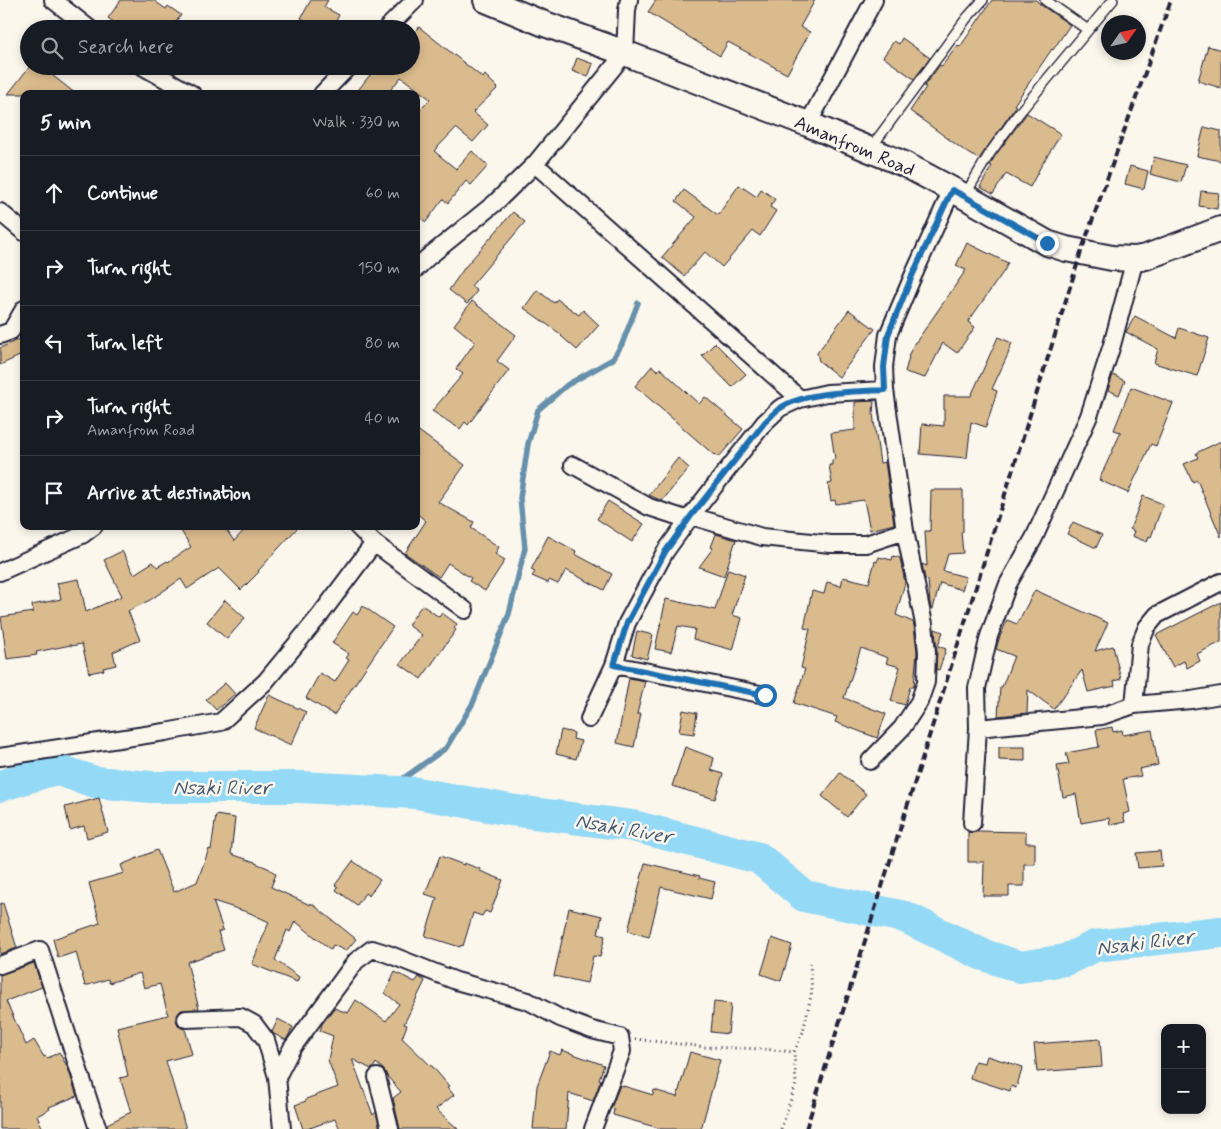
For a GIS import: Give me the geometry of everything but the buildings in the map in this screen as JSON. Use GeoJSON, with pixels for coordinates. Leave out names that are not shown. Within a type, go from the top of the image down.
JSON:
{"type":"FeatureCollection","features":[{"type":"Feature","properties":{"kind":"street"},"geometry":{"type":"LineString","coordinates":[[53,0],[79,20]]}},
{"type":"Feature","properties":{"kind":"street"},"geometry":{"type":"LineString","coordinates":[[395,20],[415,0]]}},
{"type":"Feature","properties":{"kind":"street"},"geometry":{"type":"LineString","coordinates":[[420,265],[495,203],[535,164],[625,53],[626,10],[629,0]]}},
{"type":"Feature","properties":{"kind":"street"},"geometry":{"type":"LineString","coordinates":[[808,124],[874,0]]}},
{"type":"Feature","properties":{"kind":"street","name":"Amanfrom Road"},"geometry":{"type":"LineString","coordinates":[[492,1],[542,23],[808,124],[904,164],[1047,243],[1066,250],[1112,258],[1146,258],[1221,229]]}},
{"type":"Feature","properties":{"kind":"street"},"geometry":{"type":"LineString","coordinates":[[158,75],[185,90]]}},
{"type":"Feature","properties":{"kind":"street"},"geometry":{"type":"LineString","coordinates":[[326,90],[340,75]]}},
{"type":"Feature","properties":{"kind":"street"},"geometry":{"type":"LineString","coordinates":[[535,164],[800,399]]}},
{"type":"Feature","properties":{"kind":"street"},"geometry":{"type":"LineString","coordinates":[[870,761],[902,728],[919,702],[926,682],[927,652],[924,624],[905,531],[885,390],[884,367],[888,335],[912,276],[958,193]]}},
{"type":"Feature","properties":{"kind":"street"},"geometry":{"type":"LineString","coordinates":[[0,212],[20,229]]}},
{"type":"Feature","properties":{"kind":"street"},"geometry":{"type":"LineString","coordinates":[[972,824],[978,728],[977,688],[989,636],[1008,584],[1034,538],[1089,416],[1112,345],[1135,259]]}},
{"type":"Feature","properties":{"kind":"street"},"geometry":{"type":"LineString","coordinates":[[0,335],[11,331],[20,315]]}},
{"type":"Feature","properties":{"kind":"street"},"geometry":{"type":"LineString","coordinates":[[589,719],[614,665],[627,623],[665,552],[765,422],[780,408],[800,399],[827,393],[885,390]]}},
{"type":"Feature","properties":{"kind":"street"},"geometry":{"type":"LineString","coordinates":[[572,465],[649,507],[762,537],[831,544],[866,544],[905,531]]}},
{"type":"Feature","properties":{"kind":"street"},"geometry":{"type":"LineString","coordinates":[[0,572],[82,535],[89,530]]}},
{"type":"Feature","properties":{"kind":"street"},"geometry":{"type":"LineString","coordinates":[[361,530],[374,543],[465,610]]}},
{"type":"Feature","properties":{"kind":"street"},"geometry":{"type":"LineString","coordinates":[[0,757],[222,722],[265,682],[321,614],[374,543]]}},
{"type":"Feature","properties":{"kind":"street"},"geometry":{"type":"LineString","coordinates":[[1134,705],[1140,644],[1147,627],[1157,615],[1221,582]]}},
{"type":"Feature","properties":{"kind":"street"},"geometry":{"type":"LineString","coordinates":[[614,665],[765,695]]}},
{"type":"Feature","properties":{"kind":"street"},"geometry":{"type":"LineString","coordinates":[[978,728],[1102,716],[1134,705],[1191,700],[1221,695]]}},
{"type":"Feature","properties":{"kind":"street"},"geometry":{"type":"LineString","coordinates":[[277,1077],[292,1048],[356,961],[372,949],[456,981],[528,1001],[560,1018],[592,1030],[620,1037],[622,1051],[593,1129]]}},
{"type":"Feature","properties":{"kind":"street"},"geometry":{"type":"LineString","coordinates":[[0,965],[40,950],[98,1129]]}},
{"type":"Feature","properties":{"kind":"street"},"geometry":{"type":"LineString","coordinates":[[186,1019],[241,1017],[254,1024],[266,1040],[277,1077],[282,1129]]}},
{"type":"Feature","properties":{"kind":"street"},"geometry":{"type":"LineString","coordinates":[[377,1077],[390,1129]]}},
{"type":"Feature","properties":{"kind":"lane"},"geometry":{"type":"LineString","coordinates":[[870,150],[966,19],[983,0]]}},
{"type":"Feature","properties":{"kind":"lane"},"geometry":{"type":"LineString","coordinates":[[1045,0],[1088,30]]}},
{"type":"Feature","properties":{"kind":"lane"},"geometry":{"type":"LineString","coordinates":[[958,193],[1019,114],[1112,0]]}},
{"type":"Feature","properties":{"kind":"path"},"geometry":{"type":"LineString","coordinates":[[781,1129],[796,1084],[794,1052],[803,1032],[812,991],[810,963]]}},
{"type":"Feature","properties":{"kind":"path"},"geometry":{"type":"LineString","coordinates":[[620,1037],[705,1047],[794,1052]]}},
{"type":"Feature","properties":{"kind":"waterway"},"geometry":{"type":"LineString","coordinates":[[384,792],[446,748],[473,703],[509,614],[525,548],[520,498],[528,444],[538,410],[567,385],[613,359],[622,344],[638,303]]}},
{"type":"Feature","properties":{"kind":"waterway","name":"Nsaki River"},"geometry":{"type":"LineString","coordinates":[[0,786],[55,769],[95,782],[151,787],[300,787],[417,793],[510,810],[633,826],[759,858],[804,896],[905,917],[981,954],[1020,967],[1065,960],[1095,946],[1221,932]]}},
{"type":"Feature","properties":{"kind":"railway"},"geometry":{"type":"LineString","coordinates":[[806,1129],[1081,252],[1171,0]]}},
{"type":"Feature","properties":{"kind":"route"},"geometry":{"type":"LineString","coordinates":[[765,695],[614,665],[627,623],[665,552],[765,422],[780,408],[800,399],[827,393],[885,390],[884,367],[888,335],[912,276],[952,190],[1047,243]]}}]}
